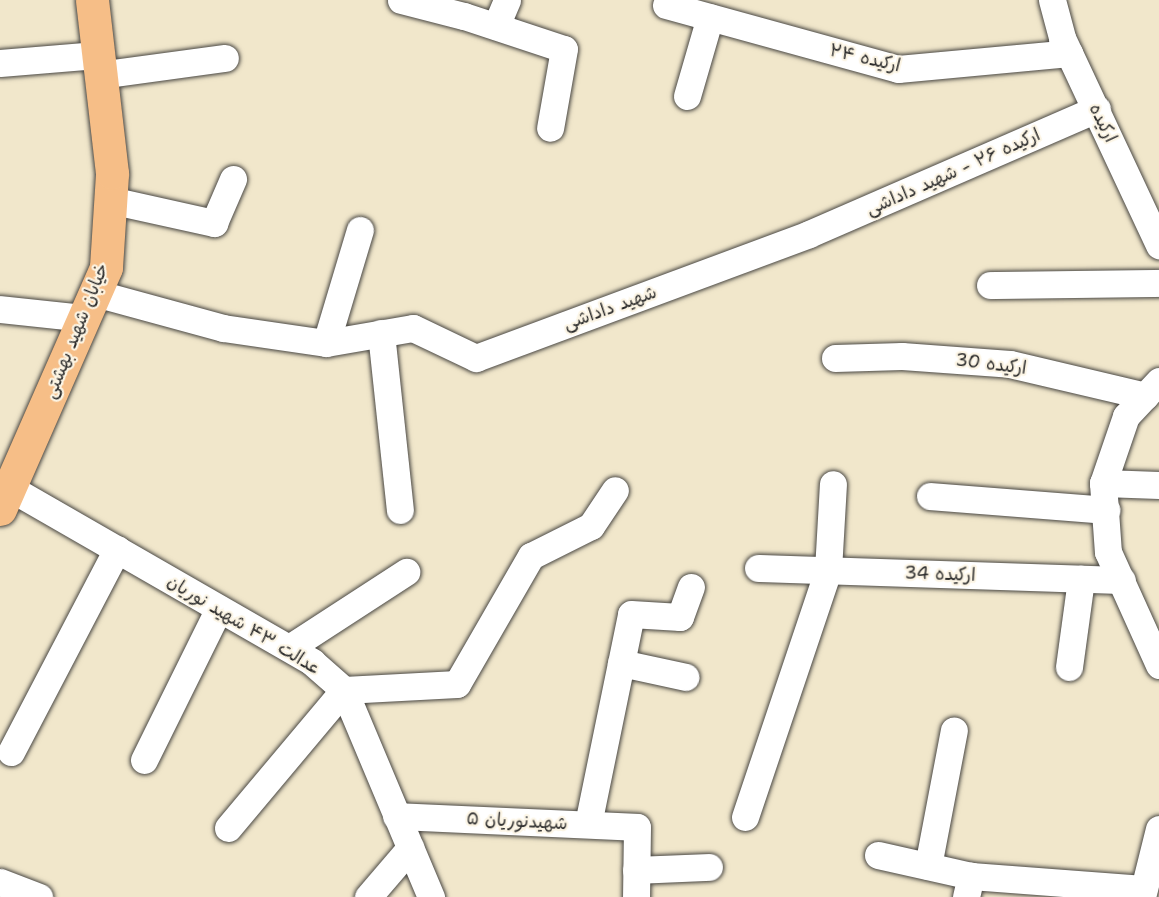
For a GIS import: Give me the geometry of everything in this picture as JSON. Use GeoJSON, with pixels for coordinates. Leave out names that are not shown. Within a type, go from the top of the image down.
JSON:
{"type":"FeatureCollection","features":[{"type":"Feature","properties":{"kind":"main road","name":"خیابان شهید بهشتی"},"geometry":{"type":"LineString","coordinates":[[5,499],[106,267],[112,173],[92,0]]}},
{"type":"Feature","properties":{"kind":"street"},"geometry":{"type":"LineString","coordinates":[[401,0],[496,26],[564,49],[550,128]]}},
{"type":"Feature","properties":{"kind":"street"},"geometry":{"type":"LineString","coordinates":[[496,26],[507,0]]}},
{"type":"Feature","properties":{"kind":"street","name":"ارکیده"},"geometry":{"type":"LineString","coordinates":[[1052,0],[1069,53],[1159,245]]}},
{"type":"Feature","properties":{"kind":"street","name":"ارکیده ۲۴"},"geometry":{"type":"LineString","coordinates":[[666,4],[897,69],[1069,53]]}},
{"type":"Feature","properties":{"kind":"street"},"geometry":{"type":"LineString","coordinates":[[687,96],[710,17]]}},
{"type":"Feature","properties":{"kind":"street"},"geometry":{"type":"LineString","coordinates":[[0,63],[98,65],[225,58]]}},
{"type":"Feature","properties":{"kind":"street","name":"ارکیده ۲۶ - شهید داداشی"},"geometry":{"type":"LineString","coordinates":[[809,234],[1096,109]]}},
{"type":"Feature","properties":{"kind":"street"},"geometry":{"type":"LineString","coordinates":[[110,200],[214,223],[233,179]]}},
{"type":"Feature","properties":{"kind":"street"},"geometry":{"type":"LineString","coordinates":[[326,344],[360,230]]}},
{"type":"Feature","properties":{"kind":"street","name":"شهید داداشی"},"geometry":{"type":"LineString","coordinates":[[381,333],[413,328],[476,357],[809,234]]}},
{"type":"Feature","properties":{"kind":"street"},"geometry":{"type":"LineString","coordinates":[[990,285],[1159,284]]}},
{"type":"Feature","properties":{"kind":"street"},"geometry":{"type":"LineString","coordinates":[[0,309],[89,306],[326,344],[381,333],[400,510]]}},
{"type":"Feature","properties":{"kind":"street","name":"ارکیده 30"},"geometry":{"type":"LineString","coordinates":[[835,358],[902,356],[1010,363],[1152,389]]}},
{"type":"Feature","properties":{"kind":"street"},"geometry":{"type":"LineString","coordinates":[[1152,389],[1126,416],[1103,483],[1108,552],[1159,665]]}},
{"type":"Feature","properties":{"kind":"street"},"geometry":{"type":"LineString","coordinates":[[1103,483],[1159,485]]}},
{"type":"Feature","properties":{"kind":"street"},"geometry":{"type":"LineString","coordinates":[[745,817],[828,570],[833,484]]}},
{"type":"Feature","properties":{"kind":"street"},"geometry":{"type":"LineString","coordinates":[[228,828],[344,690],[457,684],[531,556],[591,526],[615,490]]}},
{"type":"Feature","properties":{"kind":"street"},"geometry":{"type":"LineString","coordinates":[[930,496],[1106,510]]}},
{"type":"Feature","properties":{"kind":"street","name":"عدالت ۴۳ شهید نوریان"},"geometry":{"type":"LineString","coordinates":[[5,499],[117,549],[312,662],[344,690],[431,897]]}},
{"type":"Feature","properties":{"kind":"street"},"geometry":{"type":"LineString","coordinates":[[11,752],[117,549]]}},
{"type":"Feature","properties":{"kind":"street","name":"ارکیده 34"},"geometry":{"type":"LineString","coordinates":[[758,568],[1122,580]]}},
{"type":"Feature","properties":{"kind":"street"},"geometry":{"type":"LineString","coordinates":[[289,648],[406,572]]}},
{"type":"Feature","properties":{"kind":"street"},"geometry":{"type":"LineString","coordinates":[[1069,667],[1082,579]]}},
{"type":"Feature","properties":{"kind":"street"},"geometry":{"type":"LineString","coordinates":[[588,824],[631,614],[680,617],[691,587]]}},
{"type":"Feature","properties":{"kind":"street"},"geometry":{"type":"LineString","coordinates":[[144,760],[219,608]]}},
{"type":"Feature","properties":{"kind":"street"},"geometry":{"type":"LineString","coordinates":[[621,663],[686,677]]}},
{"type":"Feature","properties":{"kind":"street"},"geometry":{"type":"LineString","coordinates":[[928,866],[954,730]]}},
{"type":"Feature","properties":{"kind":"street","name":"شهیدنوریان ۵"},"geometry":{"type":"LineString","coordinates":[[396,816],[637,827],[636,870]]}},
{"type":"Feature","properties":{"kind":"street"},"geometry":{"type":"LineString","coordinates":[[878,855],[928,866],[968,886],[1143,893],[1159,829]]}},
{"type":"Feature","properties":{"kind":"street"},"geometry":{"type":"LineString","coordinates":[[368,897],[410,848]]}},
{"type":"Feature","properties":{"kind":"street"},"geometry":{"type":"LineString","coordinates":[[636,897],[636,870],[709,867]]}},
{"type":"Feature","properties":{"kind":"street"},"geometry":{"type":"LineString","coordinates":[[0,882],[39,897]]}}]}
